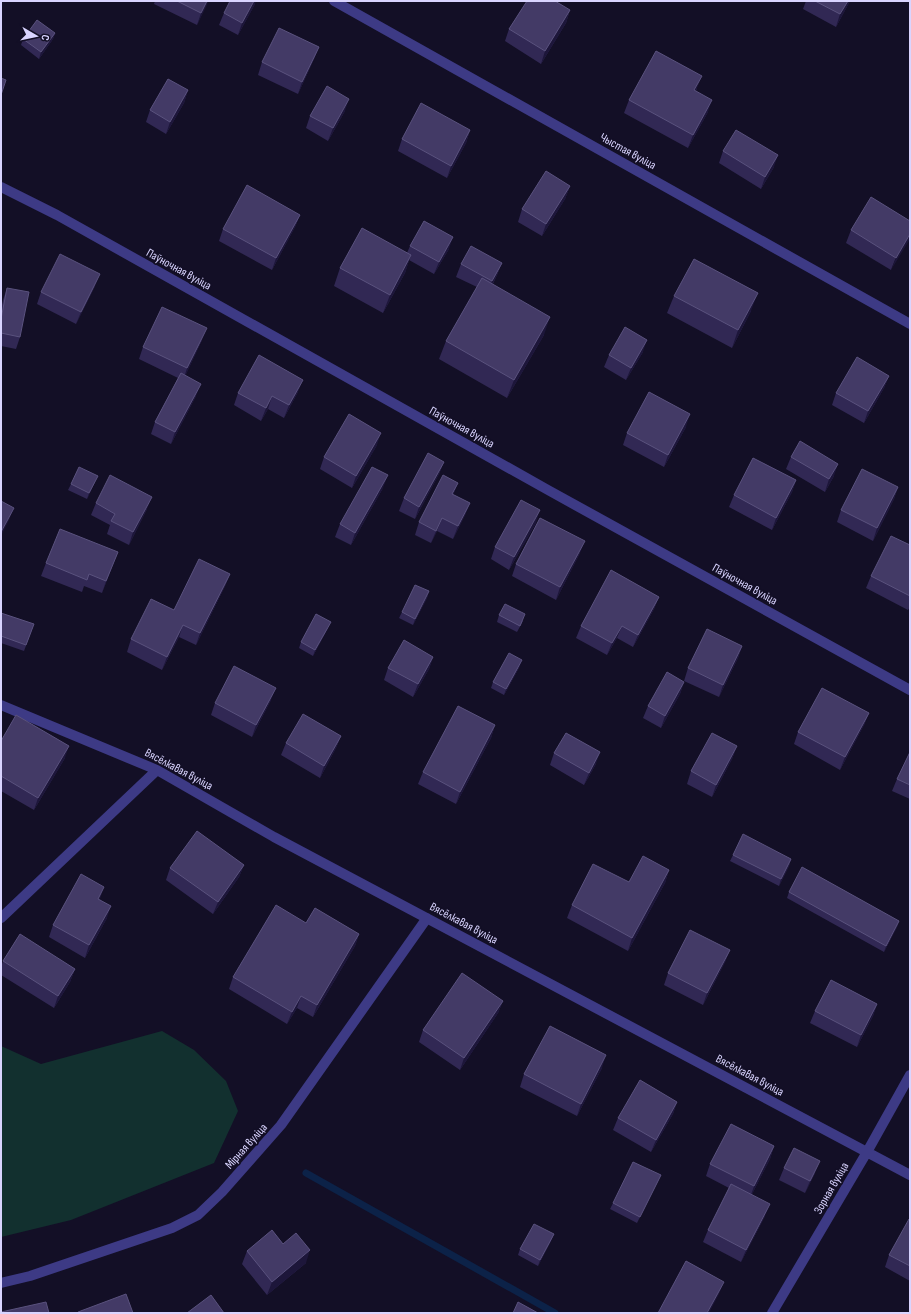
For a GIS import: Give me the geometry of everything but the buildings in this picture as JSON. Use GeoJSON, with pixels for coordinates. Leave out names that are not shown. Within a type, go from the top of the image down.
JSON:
{"type":"FeatureCollection","features":[{"type":"Feature","properties":{"kind":"street","name":"Чыстая вуліца"},"geometry":{"type":"LineString","coordinates":[[334,1],[910,324]]}},
{"type":"Feature","properties":{"kind":"street","name":"Паўночная вуліца"},"geometry":{"type":"LineString","coordinates":[[1,187],[57,215],[541,486],[910,690]]}},
{"type":"Feature","properties":{"kind":"street","name":"Вясёлкавая вуліца"},"geometry":{"type":"LineString","coordinates":[[1,705],[157,770],[274,837],[910,1175]]}},
{"type":"Feature","properties":{"kind":"street"},"geometry":{"type":"LineString","coordinates":[[1,918],[157,770]]}},
{"type":"Feature","properties":{"kind":"street","name":"Мірная вуліца"},"geometry":{"type":"LineString","coordinates":[[1,1283],[30,1276],[172,1228],[198,1215],[222,1192],[281,1125],[427,918]]}},
{"type":"Feature","properties":{"kind":"street","name":"Зорная вуліца"},"geometry":{"type":"LineString","coordinates":[[772,1313],[867,1152],[910,1075]]}},
{"type":"Feature","properties":{"kind":"green space"},"geometry":{"type":"Polygon","coordinates":[[[162,1031],[194,1050],[226,1081],[238,1111],[214,1163],[71,1220],[1,1237],[1,1046],[41,1064],[162,1031]]]}},
{"type":"Feature","properties":{"kind":"waterway"},"geometry":{"type":"LineString","coordinates":[[306,1173],[555,1313]]}}]}
